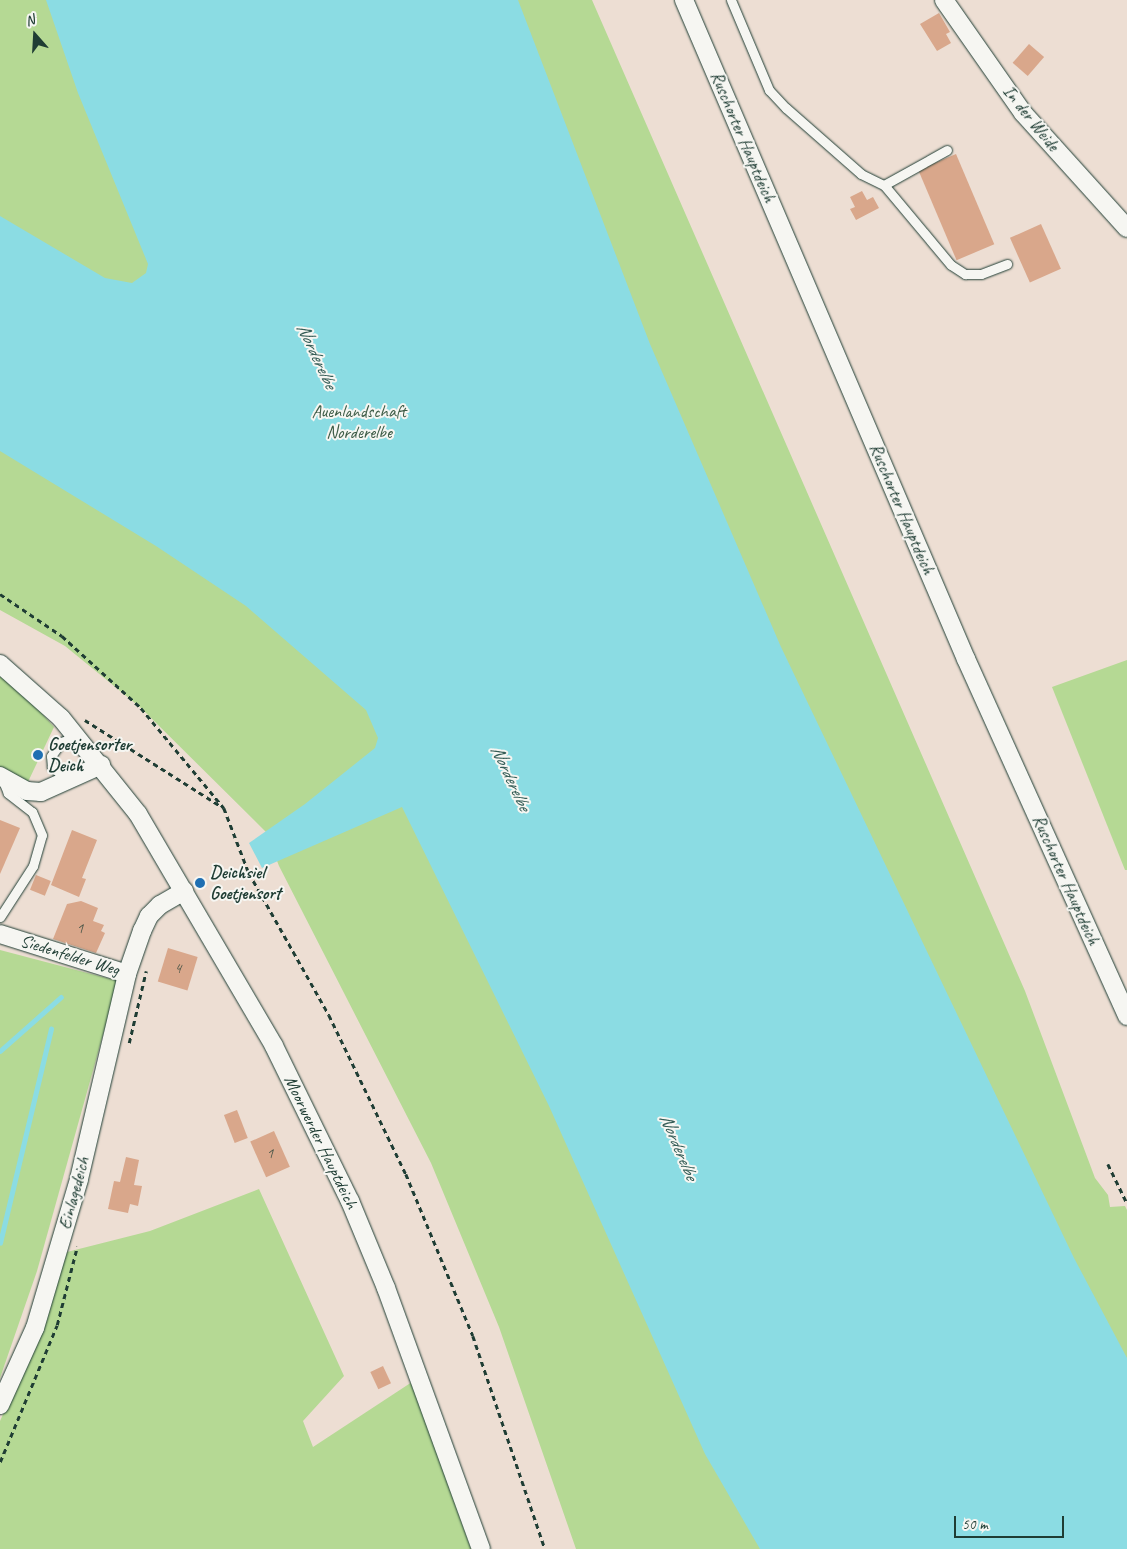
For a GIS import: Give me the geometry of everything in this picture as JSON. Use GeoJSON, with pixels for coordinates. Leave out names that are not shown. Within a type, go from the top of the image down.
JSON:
{"type":"FeatureCollection","features":[{"type":"Feature","properties":{"kind":"street","name":"Ruschorter Hauptdeich"},"geometry":{"type":"LineString","coordinates":[[684,0],[966,659],[1127,1016]]}},
{"type":"Feature","properties":{"kind":"street","name":"In der Weide"},"geometry":{"type":"LineString","coordinates":[[944,0],[1023,113],[1127,228]]}},
{"type":"Feature","properties":{"kind":"street","name":"Moorwerder Hauptdeich"},"geometry":{"type":"LineString","coordinates":[[0,664],[61,718],[78,736],[138,814],[274,1046],[350,1201],[420,1376],[481,1549]]}},
{"type":"Feature","properties":{"kind":"street"},"geometry":{"type":"LineString","coordinates":[[0,776],[27,791],[41,792],[70,781],[101,765]]}},
{"type":"Feature","properties":{"kind":"street","name":"Siedenfelder Weg"},"geometry":{"type":"LineString","coordinates":[[0,934],[127,974],[149,916],[184,891]]}},
{"type":"Feature","properties":{"kind":"street","name":"Einlagedeich"},"geometry":{"type":"LineString","coordinates":[[0,1405],[35,1328],[76,1188],[127,974]]}},
{"type":"Feature","properties":{"kind":"lane"},"geometry":{"type":"LineString","coordinates":[[731,0],[770,90],[861,174],[884,185],[951,265],[965,274],[981,274],[1007,264]]}},
{"type":"Feature","properties":{"kind":"lane"},"geometry":{"type":"LineString","coordinates":[[884,185],[947,150]]}},
{"type":"Feature","properties":{"kind":"lane"},"geometry":{"type":"LineString","coordinates":[[70,781],[52,767],[51,756],[61,742],[78,736]]}},
{"type":"Feature","properties":{"kind":"lane"},"geometry":{"type":"LineString","coordinates":[[0,776],[8,793],[32,812],[42,835],[33,866],[0,917]]}},
{"type":"Feature","properties":{"kind":"path"},"geometry":{"type":"LineString","coordinates":[[0,594],[62,636],[141,708],[224,808],[249,873],[329,1015],[406,1174],[473,1336],[545,1549]]}},
{"type":"Feature","properties":{"kind":"path"},"geometry":{"type":"LineString","coordinates":[[61,718],[82,719],[224,808]]}},
{"type":"Feature","properties":{"kind":"path"},"geometry":{"type":"LineString","coordinates":[[1108,1164],[1127,1203]]}},
{"type":"Feature","properties":{"kind":"green space","name":"Auenlandschaft Norderelbe"},"geometry":{"type":"Polygon","coordinates":[[[0,0],[592,0],[1025,991],[1095,1178],[1108,1195],[1110,1207],[1125,1206],[1127,1210],[1127,1549],[576,1549],[499,1327],[431,1163],[279,866],[266,832],[141,708],[65,646],[0,610],[0,0]]]}},
{"type":"Feature","properties":{"kind":"green space"},"geometry":{"type":"Polygon","coordinates":[[[1127,660],[1127,870],[1125,870],[1052,687],[1127,660]]]}},
{"type":"Feature","properties":{"kind":"green space"},"geometry":{"type":"Polygon","coordinates":[[[0,676],[30,700],[54,727],[27,784],[0,770],[0,676]]]}},
{"type":"Feature","properties":{"kind":"green space"},"geometry":{"type":"Polygon","coordinates":[[[0,950],[118,981],[37,1271],[0,1378],[0,950]]]}},
{"type":"Feature","properties":{"kind":"green space"},"geometry":{"type":"Polygon","coordinates":[[[259,1189],[344,1376],[303,1421],[313,1447],[412,1382],[471,1549],[0,1549],[0,1421],[42,1328],[67,1252],[150,1231],[259,1189]]]}},
{"type":"Feature","properties":{"kind":"water","name":"Auenlandschaft Norderelbe"},"geometry":{"type":"Polygon","coordinates":[[[46,0],[518,0],[650,344],[781,647],[1074,1258],[1127,1358],[1127,1549],[760,1549],[705,1454],[549,1106],[402,807],[262,868],[249,843],[305,804],[375,748],[378,738],[366,710],[246,606],[156,546],[0,451],[0,216],[105,278],[132,283],[146,273],[148,264],[78,93],[46,0]]]}},
{"type":"Feature","properties":{"kind":"building"},"geometry":{"type":"Polygon","coordinates":[[[939,13],[950,32],[946,34],[951,43],[937,51],[920,24],[939,13]]]}},
{"type":"Feature","properties":{"kind":"building"},"geometry":{"type":"Polygon","coordinates":[[[1029,44],[1044,57],[1028,76],[1013,63],[1029,44]]]}},
{"type":"Feature","properties":{"kind":"building"},"geometry":{"type":"Polygon","coordinates":[[[956,154],[994,244],[957,260],[918,170],[956,154]]]}},
{"type":"Feature","properties":{"kind":"building"},"geometry":{"type":"Polygon","coordinates":[[[862,191],[867,200],[873,197],[879,208],[856,220],[850,209],[855,207],[850,197],[862,191]]]}},
{"type":"Feature","properties":{"kind":"building"},"geometry":{"type":"Polygon","coordinates":[[[1041,224],[1061,269],[1030,283],[1010,238],[1041,224]]]}},
{"type":"Feature","properties":{"kind":"building"},"geometry":{"type":"Polygon","coordinates":[[[0,820],[20,828],[0,874],[0,820]]]}},
{"type":"Feature","properties":{"kind":"building"},"geometry":{"type":"Polygon","coordinates":[[[72,830],[97,840],[82,878],[86,879],[79,897],[51,885],[72,830]]]}},
{"type":"Feature","properties":{"kind":"building"},"geometry":{"type":"Polygon","coordinates":[[[36,875],[51,881],[45,896],[30,890],[36,875]]]}},
{"type":"Feature","properties":{"kind":"building"},"geometry":{"type":"Polygon","coordinates":[[[81,901],[98,908],[93,921],[104,925],[101,931],[105,933],[96,953],[53,939],[67,904],[81,901]]]}},
{"type":"Feature","properties":{"kind":"building"},"geometry":{"type":"Polygon","coordinates":[[[168,948],[198,957],[187,991],[158,981],[168,948]]]}},
{"type":"Feature","properties":{"kind":"building"},"geometry":{"type":"Polygon","coordinates":[[[237,1110],[248,1138],[235,1143],[224,1115],[237,1110]]]}},
{"type":"Feature","properties":{"kind":"building"},"geometry":{"type":"Polygon","coordinates":[[[274,1131],[290,1167],[266,1177],[250,1142],[274,1131]]]}},
{"type":"Feature","properties":{"kind":"building"},"geometry":{"type":"Polygon","coordinates":[[[126,1157],[139,1160],[134,1185],[142,1186],[138,1206],[130,1204],[128,1213],[108,1209],[114,1181],[120,1182],[126,1157]]]}},
{"type":"Feature","properties":{"kind":"building"},"geometry":{"type":"Polygon","coordinates":[[[383,1366],[391,1383],[378,1389],[370,1372],[383,1366]]]}},
{"type":"Feature","properties":{"kind":"waterway"},"geometry":{"type":"LineString","coordinates":[[0,1051],[61,997]]}},
{"type":"Feature","properties":{"kind":"waterway"},"geometry":{"type":"LineString","coordinates":[[0,1243],[51,1029]]}},
{"type":"Feature","properties":{"kind":"place","name":"Goetjensorter Deich"},"geometry":{"type":"Point","coordinates":[38,755]}},
{"type":"Feature","properties":{"kind":"place","name":"Deichsiel Goetjensort"},"geometry":{"type":"Point","coordinates":[200,883]}},
{"type":"Feature","properties":{"kind":"water label","name":"Norderelbe"},"geometry":{"type":"Point","coordinates":[316,356]}},
{"type":"Feature","properties":{"kind":"water label","name":"Norderelbe"},"geometry":{"type":"Point","coordinates":[510,778]}},
{"type":"Feature","properties":{"kind":"water label","name":"Norderelbe"},"geometry":{"type":"Point","coordinates":[678,1147]}}]}
